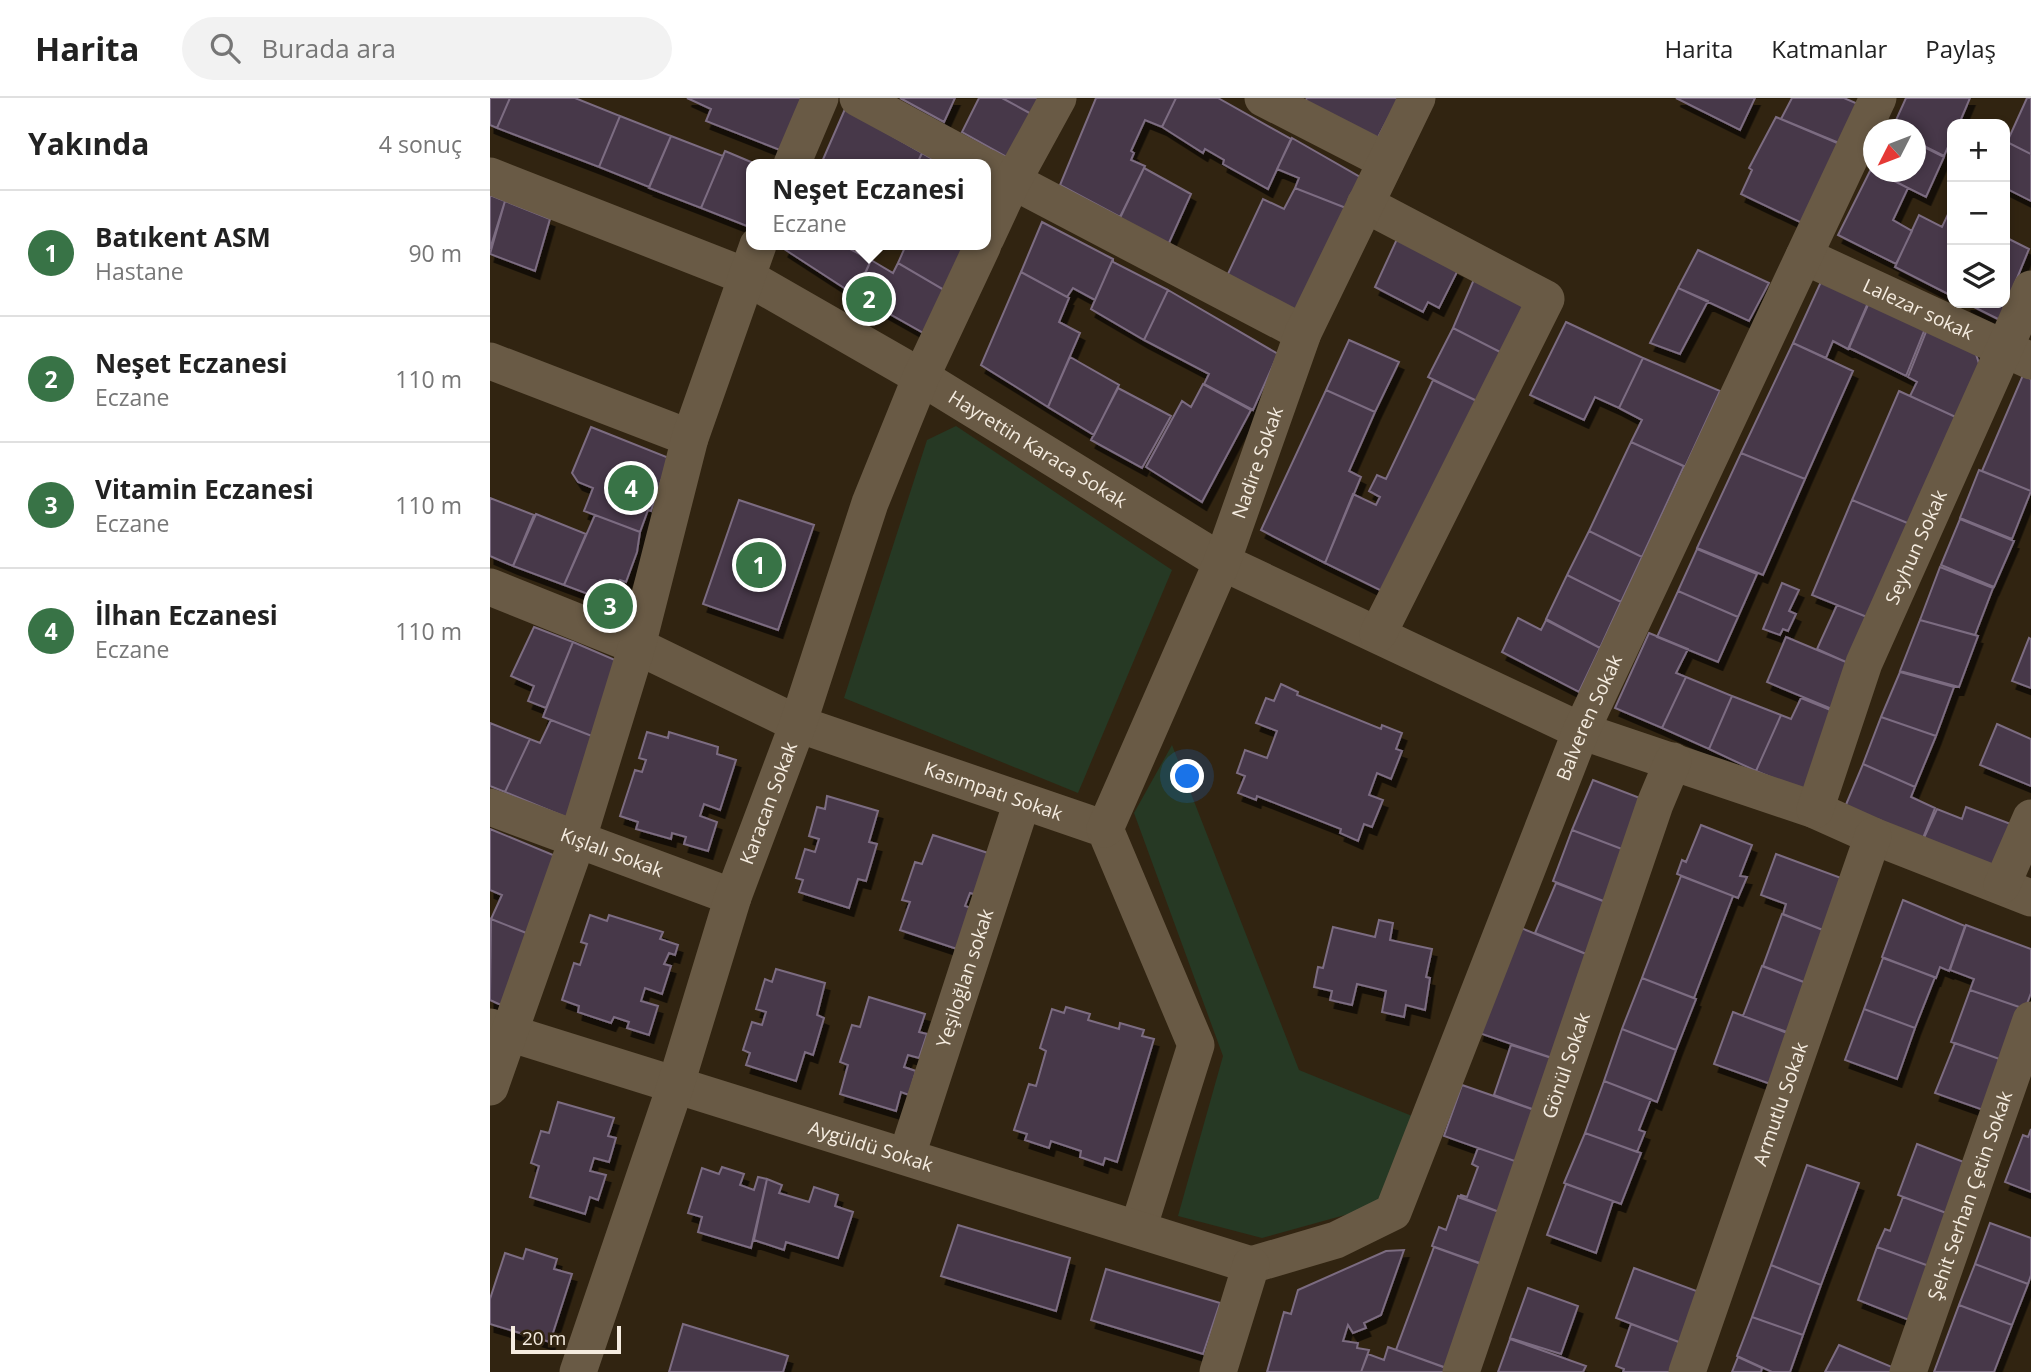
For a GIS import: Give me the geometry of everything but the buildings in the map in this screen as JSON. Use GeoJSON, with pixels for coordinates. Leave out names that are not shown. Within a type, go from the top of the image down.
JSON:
{"type":"FeatureCollection","features":[{"type":"Feature","properties":{"kind":"street"},"geometry":{"type":"LineString","coordinates":[[794,159],[820,98]]}},
{"type":"Feature","properties":{"kind":"street"},"geometry":{"type":"LineString","coordinates":[[858,98],[971,159]]}},
{"type":"Feature","properties":{"kind":"street"},"geometry":{"type":"LineString","coordinates":[[991,213],[999,174],[1058,98]]}},
{"type":"Feature","properties":{"kind":"street"},"geometry":{"type":"LineString","coordinates":[[1263,98],[1386,160]]}},
{"type":"Feature","properties":{"kind":"street","name":"Nadire Sokak"},"geometry":{"type":"LineString","coordinates":[[1105,829],[1222,562],[1303,333],[1417,98]]}},
{"type":"Feature","properties":{"kind":"street","name":"Balveren Sokak"},"geometry":{"type":"LineString","coordinates":[[1251,1265],[1336,1240],[1393,1212],[1581,731],[1878,98]]}},
{"type":"Feature","properties":{"kind":"street"},"geometry":{"type":"LineString","coordinates":[[999,174],[1303,333]]}},
{"type":"Feature","properties":{"kind":"street","name":"Hayrettin Karaca Sokak"},"geometry":{"type":"LineString","coordinates":[[490,176],[752,261],[921,377],[1222,562],[1581,731],[1815,810]]}},
{"type":"Feature","properties":{"kind":"street"},"geometry":{"type":"LineString","coordinates":[[1365,204],[1546,299],[1378,634]]}},
{"type":"Feature","properties":{"kind":"street","name":"Karacan Sokak"},"geometry":{"type":"LineString","coordinates":[[578,1372],[675,1087],[733,897],[798,724],[870,503],[921,377],[981,250]]}},
{"type":"Feature","properties":{"kind":"street","name":"Lalezar sokak"},"geometry":{"type":"LineString","coordinates":[[1804,256],[2019,355]]}},
{"type":"Feature","properties":{"kind":"street"},"geometry":{"type":"LineString","coordinates":[[490,1087],[499,1029],[578,838],[637,646],[690,438],[752,261]]}},
{"type":"Feature","properties":{"kind":"street","name":"Seyhun Sokak"},"geometry":{"type":"LineString","coordinates":[[1815,810],[1864,663],[2019,355],[2031,289]]}},
{"type":"Feature","properties":{"kind":"street"},"geometry":{"type":"LineString","coordinates":[[490,361],[690,438]]}},
{"type":"Feature","properties":{"kind":"street","name":"Kasımpatı Sokak"},"geometry":{"type":"LineString","coordinates":[[490,587],[637,646],[798,724],[1105,829]]}},
{"type":"Feature","properties":{"kind":"street","name":"Gönül Sokak"},"geometry":{"type":"LineString","coordinates":[[1461,1372],[1655,804],[1673,761]]}},
{"type":"Feature","properties":{"kind":"street","name":"Yeşiloğlan sokak"},"geometry":{"type":"LineString","coordinates":[[907,1155],[1022,802]]}},
{"type":"Feature","properties":{"kind":"street","name":"Kışlalı Sokak"},"geometry":{"type":"LineString","coordinates":[[490,807],[733,897]]}},
{"type":"Feature","properties":{"kind":"street"},"geometry":{"type":"LineString","coordinates":[[1815,810],[1873,836],[2016,891],[2031,818]]}},
{"type":"Feature","properties":{"kind":"street"},"geometry":{"type":"LineString","coordinates":[[1105,829],[1196,1045],[1138,1229]]}},
{"type":"Feature","properties":{"kind":"street","name":"Armutlu Sokak"},"geometry":{"type":"LineString","coordinates":[[1687,1372],[1873,836]]}},
{"type":"Feature","properties":{"kind":"street","name":"Şehit Serhan Çetin Sokak"},"geometry":{"type":"LineString","coordinates":[[1908,1372],[2031,1020]]}},
{"type":"Feature","properties":{"kind":"street","name":"Aygüldü Sokak"},"geometry":{"type":"LineString","coordinates":[[499,1029],[675,1087],[907,1155],[1251,1265]]}},
{"type":"Feature","properties":{"kind":"street"},"geometry":{"type":"LineString","coordinates":[[1218,1372],[1251,1265]]}},
{"type":"Feature","properties":{"kind":"green space"},"geometry":{"type":"Polygon","coordinates":[[[956,426],[1172,570],[1078,793],[844,698],[927,440],[956,426]]]}},
{"type":"Feature","properties":{"kind":"green space"},"geometry":{"type":"Polygon","coordinates":[[[1172,745],[1299,1070],[1417,1118],[1381,1205],[1262,1238],[1178,1216],[1223,1056],[1134,813],[1172,745]]]}},
{"type":"Feature","properties":{"kind":"place","name":"Neşet Eczanesi"},"geometry":{"type":"Point","coordinates":[869,299]}},
{"type":"Feature","properties":{"kind":"place","name":"İlhan Eczanesi"},"geometry":{"type":"Point","coordinates":[631,488]}},
{"type":"Feature","properties":{"kind":"place","name":"Batıkent ASM"},"geometry":{"type":"Point","coordinates":[759,565]}},
{"type":"Feature","properties":{"kind":"place","name":"Vitamin Eczanesi"},"geometry":{"type":"Point","coordinates":[610,606]}}]}
